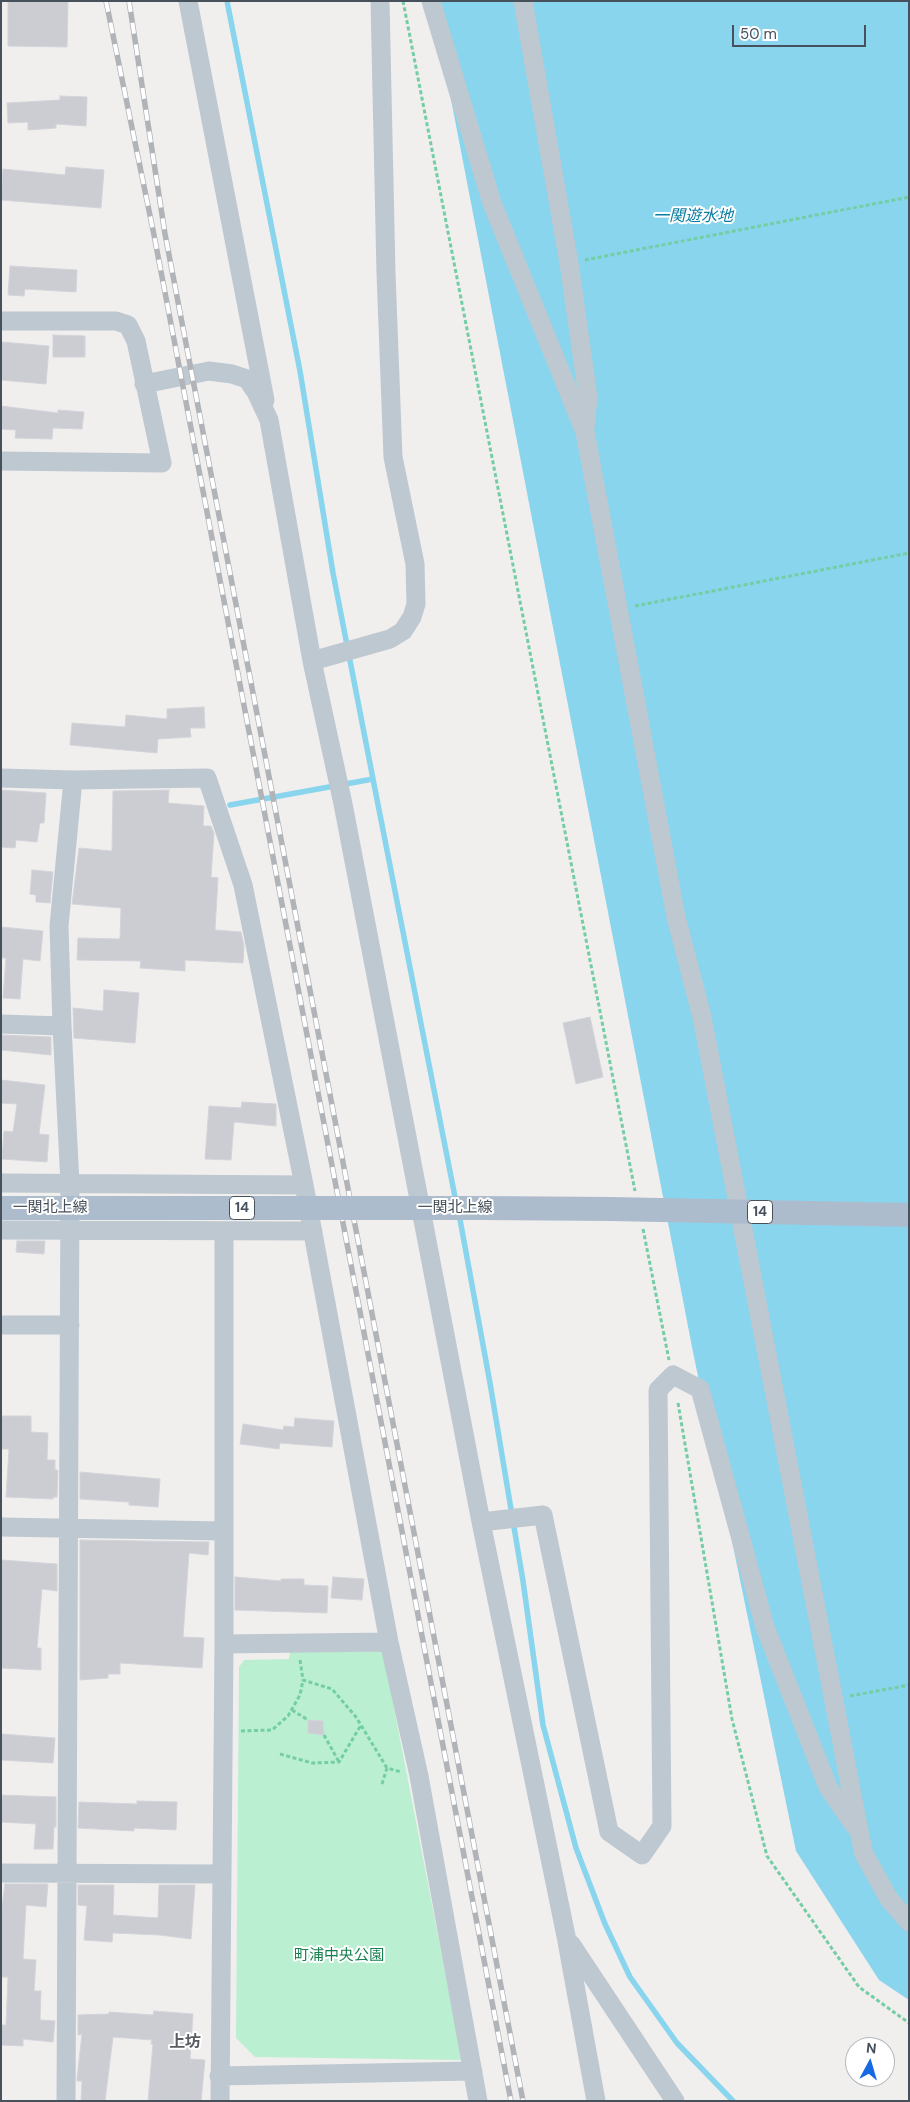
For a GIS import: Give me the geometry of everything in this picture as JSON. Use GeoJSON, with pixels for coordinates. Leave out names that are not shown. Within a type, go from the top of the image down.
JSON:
{"type":"FeatureCollection","features":[{"type":"Feature","properties":{"kind":"main road","name":"一関北上線"},"geometry":{"type":"LineString","coordinates":[[1,1208],[482,1208],[909,1215]]}},
{"type":"Feature","properties":{"kind":"street"},"geometry":{"type":"LineString","coordinates":[[188,1],[269,420],[312,661],[343,804],[488,1522],[596,2101]]}},
{"type":"Feature","properties":{"kind":"street"},"geometry":{"type":"LineString","coordinates":[[312,661],[390,640],[403,631],[412,617],[416,604],[415,564],[393,457],[386,273],[380,1]]}},
{"type":"Feature","properties":{"kind":"street"},"geometry":{"type":"LineString","coordinates":[[431,1],[492,203],[585,432],[676,917],[702,1017],[864,1854],[890,1899],[909,1922]]}},
{"type":"Feature","properties":{"kind":"street"},"geometry":{"type":"LineString","coordinates":[[523,1],[569,263],[588,398],[585,432]]}},
{"type":"Feature","properties":{"kind":"street"},"geometry":{"type":"LineString","coordinates":[[1,321],[116,321],[128,325],[136,341],[162,463],[1,461]]}},
{"type":"Feature","properties":{"kind":"street"},"geometry":{"type":"LineString","coordinates":[[144,384],[209,371],[232,374],[247,379],[256,392],[269,420]]}},
{"type":"Feature","properties":{"kind":"street"},"geometry":{"type":"LineString","coordinates":[[1,778],[73,780],[207,778],[243,885],[304,1184],[389,1642],[419,1776],[478,2101]]}},
{"type":"Feature","properties":{"kind":"street"},"geometry":{"type":"LineString","coordinates":[[66,2101],[70,1184],[62,1026],[60,926],[73,780]]}},
{"type":"Feature","properties":{"kind":"street"},"geometry":{"type":"LineString","coordinates":[[1,1024],[62,1026]]}},
{"type":"Feature","properties":{"kind":"street"},"geometry":{"type":"LineString","coordinates":[[1,1183],[304,1184]]}},
{"type":"Feature","properties":{"kind":"street"},"geometry":{"type":"LineString","coordinates":[[1,1230],[313,1231]]}},
{"type":"Feature","properties":{"kind":"street"},"geometry":{"type":"LineString","coordinates":[[220,2101],[224,1644],[224,1230]]}},
{"type":"Feature","properties":{"kind":"street"},"geometry":{"type":"LineString","coordinates":[[1,1325],[70,1325]]}},
{"type":"Feature","properties":{"kind":"street"},"geometry":{"type":"LineString","coordinates":[[488,1522],[543,1515],[609,1832],[642,1855],[662,1826],[658,1390],[672,1375],[700,1389],[764,1627],[828,1787],[859,1831]]}},
{"type":"Feature","properties":{"kind":"street"},"geometry":{"type":"LineString","coordinates":[[1,1527],[223,1531]]}},
{"type":"Feature","properties":{"kind":"street"},"geometry":{"type":"LineString","coordinates":[[224,1644],[389,1642]]}},
{"type":"Feature","properties":{"kind":"street"},"geometry":{"type":"LineString","coordinates":[[1,1873],[222,1874]]}},
{"type":"Feature","properties":{"kind":"street"},"geometry":{"type":"LineString","coordinates":[[566,1936],[675,2101]]}},
{"type":"Feature","properties":{"kind":"street"},"geometry":{"type":"LineString","coordinates":[[219,2076],[472,2071]]}},
{"type":"Feature","properties":{"kind":"path"},"geometry":{"type":"LineString","coordinates":[[403,1],[636,1192]]}},
{"type":"Feature","properties":{"kind":"path"},"geometry":{"type":"LineString","coordinates":[[569,263],[909,197]]}},
{"type":"Feature","properties":{"kind":"path"},"geometry":{"type":"LineString","coordinates":[[619,609],[909,553]]}},
{"type":"Feature","properties":{"kind":"path"},"geometry":{"type":"LineString","coordinates":[[642,1221],[672,1375],[732,1719],[767,1856],[859,1987],[909,2023]]}},
{"type":"Feature","properties":{"kind":"path"},"geometry":{"type":"LineString","coordinates":[[223,1732],[272,1730],[288,1716],[300,1694],[303,1680],[298,1644]]}},
{"type":"Feature","properties":{"kind":"path"},"geometry":{"type":"LineString","coordinates":[[303,1680],[332,1689],[361,1724],[387,1768],[419,1776]]}},
{"type":"Feature","properties":{"kind":"path"},"geometry":{"type":"LineString","coordinates":[[842,1698],[909,1685]]}},
{"type":"Feature","properties":{"kind":"path"},"geometry":{"type":"LineString","coordinates":[[292,1710],[308,1720]]}},
{"type":"Feature","properties":{"kind":"path"},"geometry":{"type":"LineString","coordinates":[[339,1762],[361,1724]]}},
{"type":"Feature","properties":{"kind":"path"},"geometry":{"type":"LineString","coordinates":[[324,1735],[339,1762]]}},
{"type":"Feature","properties":{"kind":"path"},"geometry":{"type":"LineString","coordinates":[[280,1754],[312,1763],[339,1762]]}},
{"type":"Feature","properties":{"kind":"path"},"geometry":{"type":"LineString","coordinates":[[382,1784],[387,1768]]}},
{"type":"Feature","properties":{"kind":"green space","name":"町浦中央公園"},"geometry":{"type":"Polygon","coordinates":[[[383,1651],[462,2060],[255,2057],[236,2038],[239,1667],[244,1660],[289,1659],[290,1652],[383,1651]]]}},
{"type":"Feature","properties":{"kind":"water","name":"一関遊水地"},"geometry":{"type":"Polygon","coordinates":[[[432,1],[909,1],[909,2000],[879,1980],[796,1851],[693,1352],[432,1]]]}},
{"type":"Feature","properties":{"kind":"building"},"geometry":{"type":"Polygon","coordinates":[[[8,1],[68,1],[67,47],[8,46],[8,1]]]}},
{"type":"Feature","properties":{"kind":"building"},"geometry":{"type":"Polygon","coordinates":[[[60,96],[87,97],[86,126],[56,124],[56,128],[28,130],[28,122],[8,123],[7,103],[60,100],[60,96]]]}},
{"type":"Feature","properties":{"kind":"building"},"geometry":{"type":"Polygon","coordinates":[[[66,167],[104,170],[101,208],[1,200],[3,169],[65,175],[66,167]]]}},
{"type":"Feature","properties":{"kind":"building"},"geometry":{"type":"Polygon","coordinates":[[[10,266],[77,270],[76,292],[25,289],[24,296],[8,295],[10,266]]]}},
{"type":"Feature","properties":{"kind":"building"},"geometry":{"type":"Polygon","coordinates":[[[53,335],[85,336],[85,357],[53,357],[53,335]]]}},
{"type":"Feature","properties":{"kind":"building"},"geometry":{"type":"Polygon","coordinates":[[[1,342],[49,346],[46,384],[1,380],[1,342]]]}},
{"type":"Feature","properties":{"kind":"building"},"geometry":{"type":"Polygon","coordinates":[[[1,406],[58,413],[58,410],[84,412],[82,429],[53,428],[52,439],[15,438],[16,430],[1,429],[1,406]]]}},
{"type":"Feature","properties":{"kind":"building"},"geometry":{"type":"Polygon","coordinates":[[[204,707],[205,728],[190,728],[191,737],[158,739],[157,753],[70,745],[72,723],[125,727],[126,715],[167,719],[167,709],[204,707]]]}},
{"type":"Feature","properties":{"kind":"building"},"geometry":{"type":"Polygon","coordinates":[[[1,790],[46,793],[44,823],[40,823],[37,842],[16,840],[15,848],[1,847],[1,790]]]}},
{"type":"Feature","properties":{"kind":"building"},"geometry":{"type":"Polygon","coordinates":[[[169,790],[168,803],[204,806],[203,826],[211,826],[214,833],[211,877],[218,878],[215,930],[241,932],[244,946],[243,963],[185,960],[185,971],[140,968],[141,961],[77,960],[78,938],[120,939],[121,908],[72,904],[79,848],[112,851],[113,791],[169,790]]]}},
{"type":"Feature","properties":{"kind":"building"},"geometry":{"type":"Polygon","coordinates":[[[32,870],[53,872],[50,903],[36,902],[36,895],[30,894],[32,870]]]}},
{"type":"Feature","properties":{"kind":"building"},"geometry":{"type":"Polygon","coordinates":[[[1,927],[43,931],[40,961],[23,959],[20,999],[3,998],[6,958],[1,958],[1,927]]]}},
{"type":"Feature","properties":{"kind":"building"},"geometry":{"type":"Polygon","coordinates":[[[104,990],[139,993],[135,1043],[74,1038],[73,1008],[103,1011],[104,990]]]}},
{"type":"Feature","properties":{"kind":"building"},"geometry":{"type":"Polygon","coordinates":[[[590,1017],[603,1077],[576,1084],[563,1023],[590,1017]]]}},
{"type":"Feature","properties":{"kind":"building"},"geometry":{"type":"Polygon","coordinates":[[[1,1035],[51,1037],[51,1055],[1,1050],[1,1035]]]}},
{"type":"Feature","properties":{"kind":"building"},"geometry":{"type":"Polygon","coordinates":[[[1,1080],[45,1085],[39,1134],[49,1135],[47,1162],[2,1159],[4,1131],[13,1132],[17,1104],[1,1103],[1,1080]]]}},
{"type":"Feature","properties":{"kind":"building"},"geometry":{"type":"Polygon","coordinates":[[[242,1102],[276,1104],[276,1126],[234,1122],[231,1160],[205,1159],[209,1106],[241,1108],[242,1102]]]}},
{"type":"Feature","properties":{"kind":"building"},"geometry":{"type":"Polygon","coordinates":[[[17,1241],[45,1241],[44,1254],[16,1252],[17,1241]]]}},
{"type":"Feature","properties":{"kind":"building"},"geometry":{"type":"Polygon","coordinates":[[[1,1416],[31,1416],[31,1432],[48,1433],[47,1460],[55,1460],[55,1470],[58,1470],[57,1497],[53,1497],[53,1499],[6,1497],[9,1449],[1,1449],[1,1416]]]}},
{"type":"Feature","properties":{"kind":"building"},"geometry":{"type":"Polygon","coordinates":[[[295,1418],[334,1421],[332,1447],[280,1443],[279,1449],[240,1444],[243,1424],[283,1430],[284,1426],[294,1427],[295,1418]]]}},
{"type":"Feature","properties":{"kind":"building"},"geometry":{"type":"Polygon","coordinates":[[[80,1472],[160,1479],[158,1507],[129,1505],[129,1502],[80,1499],[80,1472]]]}},
{"type":"Feature","properties":{"kind":"building"},"geometry":{"type":"Polygon","coordinates":[[[80,1540],[209,1542],[208,1555],[189,1553],[183,1637],[204,1638],[202,1668],[120,1663],[120,1674],[108,1674],[108,1678],[80,1680],[80,1540]]]}},
{"type":"Feature","properties":{"kind":"building"},"geometry":{"type":"Polygon","coordinates":[[[1,1560],[57,1564],[57,1591],[42,1589],[37,1648],[41,1648],[41,1670],[1,1668],[1,1560]]]}},
{"type":"Feature","properties":{"kind":"building"},"geometry":{"type":"Polygon","coordinates":[[[235,1577],[281,1581],[281,1579],[304,1579],[304,1585],[328,1586],[327,1613],[235,1610],[235,1577]]]}},
{"type":"Feature","properties":{"kind":"building"},"geometry":{"type":"Polygon","coordinates":[[[333,1577],[364,1579],[362,1600],[331,1598],[333,1577]]]}},
{"type":"Feature","properties":{"kind":"building"},"geometry":{"type":"Polygon","coordinates":[[[308,1720],[323,1721],[324,1735],[308,1733],[308,1720]]]}},
{"type":"Feature","properties":{"kind":"building"},"geometry":{"type":"Polygon","coordinates":[[[1,1734],[55,1738],[53,1763],[1,1760],[1,1734]]]}},
{"type":"Feature","properties":{"kind":"building"},"geometry":{"type":"Polygon","coordinates":[[[1,1795],[56,1797],[56,1827],[54,1827],[53,1849],[34,1849],[36,1824],[1,1822],[1,1795]]]}},
{"type":"Feature","properties":{"kind":"building"},"geometry":{"type":"Polygon","coordinates":[[[137,1801],[177,1802],[176,1830],[134,1828],[134,1831],[78,1828],[79,1802],[137,1804],[137,1801]]]}},
{"type":"Feature","properties":{"kind":"building"},"geometry":{"type":"Polygon","coordinates":[[[5,1884],[48,1884],[46,1907],[26,1905],[23,1959],[36,1960],[34,1991],[41,1991],[40,2020],[55,2021],[53,2042],[23,2039],[23,2046],[1,2045],[1,2025],[6,2025],[8,1977],[1,1977],[1,1913],[5,1884]]]}},
{"type":"Feature","properties":{"kind":"building"},"geometry":{"type":"Polygon","coordinates":[[[78,1885],[114,1885],[113,1915],[158,1918],[159,1885],[195,1885],[191,1939],[160,1935],[113,1933],[112,1942],[84,1940],[87,1906],[78,1905],[78,1885]]]}},
{"type":"Feature","properties":{"kind":"building"},"geometry":{"type":"Polygon","coordinates":[[[154,2011],[193,2014],[190,2059],[205,2060],[201,2101],[148,2101],[152,2040],[113,2037],[105,2101],[81,2101],[82,2081],[77,2081],[77,2079],[82,2034],[78,2035],[78,2015],[109,2014],[109,2012],[153,2015],[154,2011]]]}},
{"type":"Feature","properties":{"kind":"waterway"},"geometry":{"type":"LineString","coordinates":[[227,1],[300,371],[333,573],[456,1202]]}},
{"type":"Feature","properties":{"kind":"waterway"},"geometry":{"type":"LineString","coordinates":[[230,805],[373,779]]}},
{"type":"Feature","properties":{"kind":"waterway"},"geometry":{"type":"LineString","coordinates":[[459,1214],[490,1383],[523,1581],[543,1725],[576,1848],[605,1924],[630,1977],[677,2043],[733,2101]]}},
{"type":"Feature","properties":{"kind":"railway"},"geometry":{"type":"LineString","coordinates":[[106,1],[154,235],[511,2101]]}},
{"type":"Feature","properties":{"kind":"railway"},"geometry":{"type":"LineString","coordinates":[[129,1],[165,234],[523,2101]]}},
{"type":"Feature","properties":{"kind":"district","name":"上坊"},"geometry":{"type":"Point","coordinates":[185,2043]}}]}
